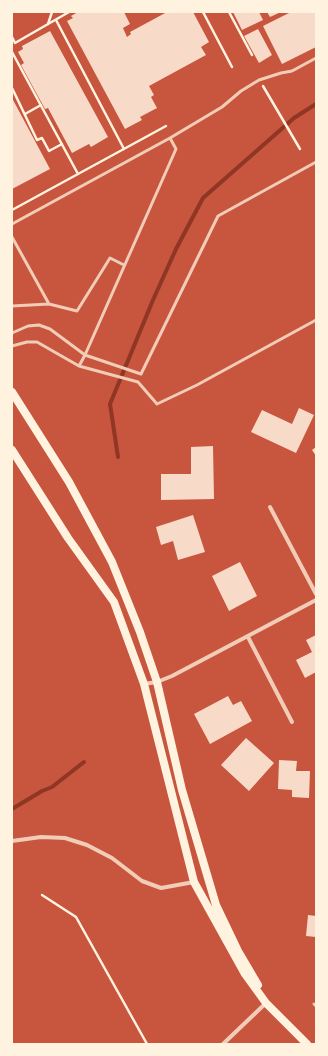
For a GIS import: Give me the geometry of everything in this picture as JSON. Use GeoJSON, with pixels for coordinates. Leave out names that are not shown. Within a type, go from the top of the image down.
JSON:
{"type":"FeatureCollection","features":[{"type":"Feature","properties":{"kind":"main road"},"geometry":{"type":"LineString","coordinates":[[12,392],[68,482],[112,562],[137,625],[157,682],[182,790],[216,905],[238,951],[256,980],[266,1003]]}},
{"type":"Feature","properties":{"kind":"main road"},"geometry":{"type":"LineString","coordinates":[[12,450],[68,538],[114,602],[144,684],[194,882],[245,974],[266,1003],[307,1044]]}},
{"type":"Feature","properties":{"kind":"street"},"geometry":{"type":"LineString","coordinates":[[270,507],[316,594]]}},
{"type":"Feature","properties":{"kind":"street"},"geometry":{"type":"LineString","coordinates":[[144,684],[157,682],[172,676],[316,600]]}},
{"type":"Feature","properties":{"kind":"street"},"geometry":{"type":"LineString","coordinates":[[248,637],[292,722]]}},
{"type":"Feature","properties":{"kind":"street"},"geometry":{"type":"LineString","coordinates":[[12,841],[41,837],[65,838],[87,845],[112,858],[142,881],[161,888],[194,882]]}},
{"type":"Feature","properties":{"kind":"street"},"geometry":{"type":"LineString","coordinates":[[223,1044],[266,1003]]}},
{"type":"Feature","properties":{"kind":"lane"},"geometry":{"type":"LineString","coordinates":[[12,224],[170,138],[222,107],[241,91],[259,80],[281,72],[292,71],[316,58]]}},
{"type":"Feature","properties":{"kind":"lane"},"geometry":{"type":"LineString","coordinates":[[79,366],[176,149],[170,138]]}},
{"type":"Feature","properties":{"kind":"lane"},"geometry":{"type":"LineString","coordinates":[[12,333],[28,326],[39,325],[50,329],[85,355],[141,374],[218,216],[316,162]]}},
{"type":"Feature","properties":{"kind":"lane"},"geometry":{"type":"LineString","coordinates":[[12,237],[49,304]]}},
{"type":"Feature","properties":{"kind":"lane"},"geometry":{"type":"LineString","coordinates":[[12,306],[49,304],[77,311],[110,258],[124,265]]}},
{"type":"Feature","properties":{"kind":"lane"},"geometry":{"type":"LineString","coordinates":[[12,346],[27,342],[37,342],[79,366],[138,382],[157,404],[316,320]]}},
{"type":"Feature","properties":{"kind":"path"},"geometry":{"type":"LineString","coordinates":[[48,24],[52,12]]}},
{"type":"Feature","properties":{"kind":"path"},"geometry":{"type":"LineString","coordinates":[[12,37],[14,44],[67,12]]}},
{"type":"Feature","properties":{"kind":"path"},"geometry":{"type":"LineString","coordinates":[[203,12],[232,66]]}},
{"type":"Feature","properties":{"kind":"path"},"geometry":{"type":"LineString","coordinates":[[229,12],[252,55]]}},
{"type":"Feature","properties":{"kind":"path"},"geometry":{"type":"LineString","coordinates":[[56,20],[124,149]]}},
{"type":"Feature","properties":{"kind":"path"},"geometry":{"type":"LineString","coordinates":[[12,52],[78,174]]}},
{"type":"Feature","properties":{"kind":"path"},"geometry":{"type":"LineString","coordinates":[[259,80],[300,150]]}},
{"type":"Feature","properties":{"kind":"path"},"geometry":{"type":"LineString","coordinates":[[12,88],[37,140],[42,138],[48,151],[62,144]]}},
{"type":"Feature","properties":{"kind":"path"},"geometry":{"type":"LineString","coordinates":[[25,114],[41,106]]}},
{"type":"Feature","properties":{"kind":"path"},"geometry":{"type":"LineString","coordinates":[[12,210],[166,126]]}},
{"type":"Feature","properties":{"kind":"path"},"geometry":{"type":"LineString","coordinates":[[42,895],[76,917],[147,1044]]}},
{"type":"Feature","properties":{"kind":"building"},"geometry":{"type":"Polygon","coordinates":[[[78,12],[124,12],[130,24],[123,28],[127,37],[131,34],[130,32],[167,12],[193,12],[209,42],[201,47],[206,55],[149,86],[154,95],[151,97],[157,108],[140,117],[142,120],[125,129],[67,21],[73,18],[71,16],[78,12]]]}},
{"type":"Feature","properties":{"kind":"building"},"geometry":{"type":"Polygon","coordinates":[[[233,12],[259,12],[263,20],[242,30],[233,12]]]}},
{"type":"Feature","properties":{"kind":"building"},"geometry":{"type":"Polygon","coordinates":[[[267,12],[281,12],[270,17],[267,12]]]}},
{"type":"Feature","properties":{"kind":"building"},"geometry":{"type":"Polygon","coordinates":[[[291,12],[316,12],[316,47],[282,64],[263,26],[291,12]]]}},
{"type":"Feature","properties":{"kind":"building"},"geometry":{"type":"Polygon","coordinates":[[[258,29],[272,55],[259,63],[244,36],[258,29]]]}},
{"type":"Feature","properties":{"kind":"building"},"geometry":{"type":"Polygon","coordinates":[[[50,31],[108,137],[91,147],[89,144],[72,153],[48,108],[45,109],[21,65],[24,63],[18,52],[23,49],[22,46],[50,31]]]}},
{"type":"Feature","properties":{"kind":"building"},"geometry":{"type":"Polygon","coordinates":[[[12,98],[50,169],[12,189],[12,98]]]}},
{"type":"Feature","properties":{"kind":"building"},"geometry":{"type":"Polygon","coordinates":[[[299,408],[314,415],[296,453],[251,432],[262,410],[292,424],[299,408]]]}},
{"type":"Feature","properties":{"kind":"building"},"geometry":{"type":"Polygon","coordinates":[[[213,446],[214,499],[161,500],[161,474],[191,474],[191,447],[213,446]]]}},
{"type":"Feature","properties":{"kind":"building"},"geometry":{"type":"Polygon","coordinates":[[[316,447],[316,456],[312,450],[316,447]]]}},
{"type":"Feature","properties":{"kind":"building"},"geometry":{"type":"Polygon","coordinates":[[[193,515],[205,552],[178,560],[173,541],[161,545],[156,527],[193,515]]]}},
{"type":"Feature","properties":{"kind":"building"},"geometry":{"type":"Polygon","coordinates":[[[240,562],[257,596],[229,611],[212,576],[240,562]]]}},
{"type":"Feature","properties":{"kind":"building"},"geometry":{"type":"Polygon","coordinates":[[[316,635],[316,672],[305,678],[296,660],[312,652],[306,640],[316,635]]]}},
{"type":"Feature","properties":{"kind":"building"},"geometry":{"type":"Polygon","coordinates":[[[228,696],[233,705],[241,701],[252,721],[210,744],[194,714],[228,696]]]}},
{"type":"Feature","properties":{"kind":"building"},"geometry":{"type":"Polygon","coordinates":[[[246,738],[274,763],[249,791],[221,765],[246,738]]]}},
{"type":"Feature","properties":{"kind":"building"},"geometry":{"type":"Polygon","coordinates":[[[279,760],[297,761],[296,771],[310,771],[309,798],[292,797],[292,790],[278,789],[279,760]]]}},
{"type":"Feature","properties":{"kind":"building"},"geometry":{"type":"Polygon","coordinates":[[[308,915],[316,916],[316,937],[306,936],[308,915]]]}},
{"type":"Feature","properties":{"kind":"waterway"},"geometry":{"type":"LineString","coordinates":[[118,457],[110,404],[176,249],[203,198],[294,118],[316,104]]}},
{"type":"Feature","properties":{"kind":"waterway"},"geometry":{"type":"LineString","coordinates":[[12,809],[42,791],[52,787],[84,762]]}}]}
